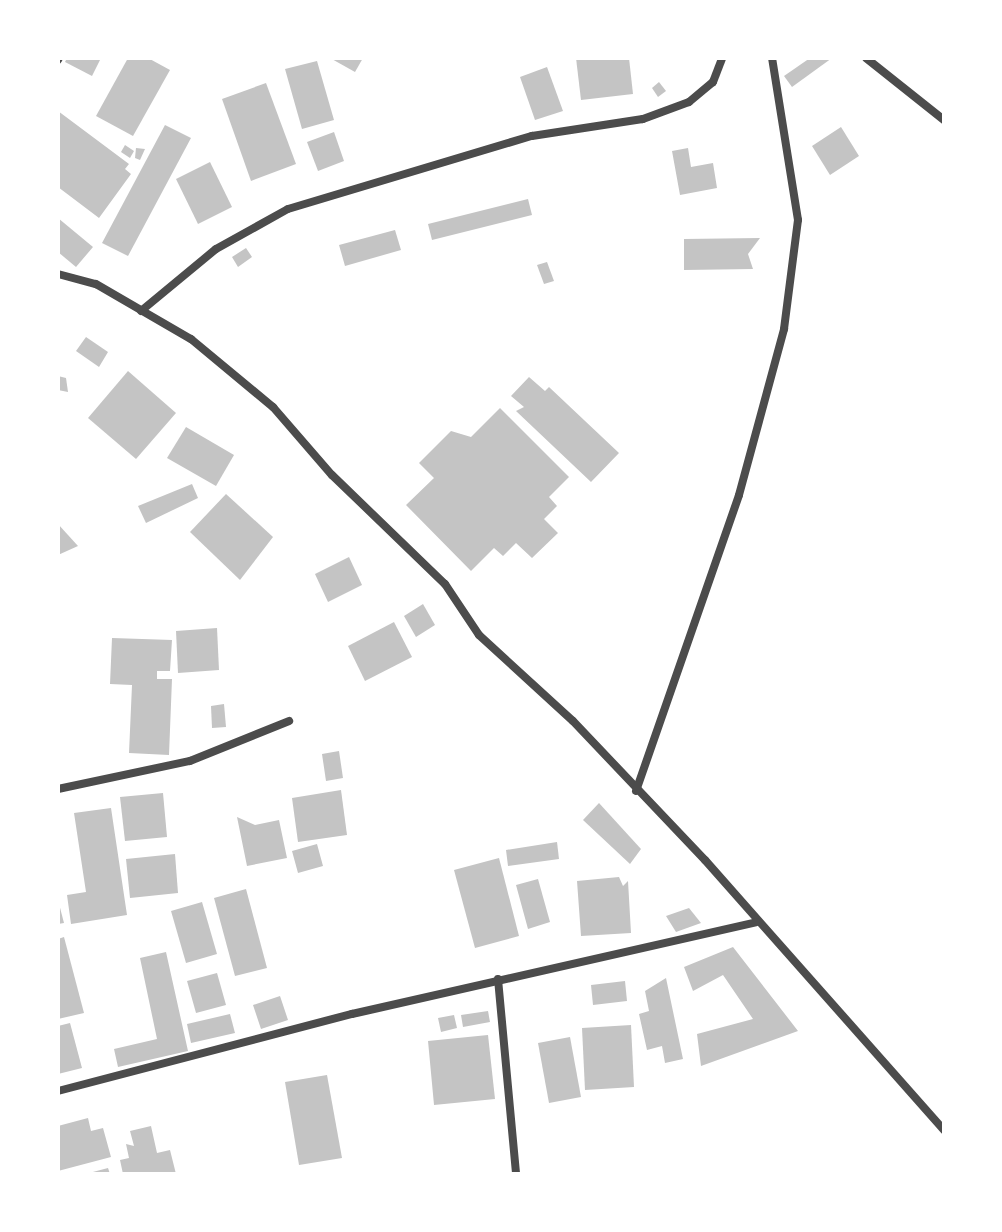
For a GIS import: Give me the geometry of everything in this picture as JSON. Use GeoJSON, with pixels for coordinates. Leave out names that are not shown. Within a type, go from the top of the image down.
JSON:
{"type":"FeatureCollection","features":[{"type":"Feature","properties":{"kind":"street"},"geometry":{"type":"LineString","coordinates":[[141,311],[216,249],[288,209],[532,136],[643,119],[689,102],[713,82],[722,58]]}},
{"type":"Feature","properties":{"kind":"street"},"geometry":{"type":"LineString","coordinates":[[636,791],[739,495],[784,329],[798,220],[772,58]]}},
{"type":"Feature","properties":{"kind":"street"},"geometry":{"type":"LineString","coordinates":[[866,58],[944,120]]}},
{"type":"Feature","properties":{"kind":"street"},"geometry":{"type":"LineString","coordinates":[[58,274],[96,284],[191,339],[273,407],[332,475],[445,584],[479,635],[573,721],[944,1130]]}},
{"type":"Feature","properties":{"kind":"street"},"geometry":{"type":"LineString","coordinates":[[58,789],[190,761],[289,721]]}},
{"type":"Feature","properties":{"kind":"street"},"geometry":{"type":"LineString","coordinates":[[58,1091],[498,979],[756,922]]}},
{"type":"Feature","properties":{"kind":"street"},"geometry":{"type":"LineString","coordinates":[[498,979],[516,1174]]}},
{"type":"Feature","properties":{"kind":"building"},"geometry":{"type":"Polygon","coordinates":[[[67,58],[101,58],[92,76],[65,62],[67,58]]]}},
{"type":"Feature","properties":{"kind":"building"},"geometry":{"type":"Polygon","coordinates":[[[128,58],[148,58],[170,70],[133,136],[96,116],[128,58]]]}},
{"type":"Feature","properties":{"kind":"building"},"geometry":{"type":"Polygon","coordinates":[[[330,58],[363,58],[355,72],[330,58]]]}},
{"type":"Feature","properties":{"kind":"building"},"geometry":{"type":"Polygon","coordinates":[[[576,58],[629,58],[633,94],[581,100],[576,58]]]}},
{"type":"Feature","properties":{"kind":"building"},"geometry":{"type":"Polygon","coordinates":[[[810,58],[832,58],[792,87],[784,76],[810,58]]]}},
{"type":"Feature","properties":{"kind":"building"},"geometry":{"type":"Polygon","coordinates":[[[317,61],[334,120],[302,129],[285,69],[317,61]]]}},
{"type":"Feature","properties":{"kind":"building"},"geometry":{"type":"Polygon","coordinates":[[[547,67],[563,111],[535,120],[520,77],[547,67]]]}},
{"type":"Feature","properties":{"kind":"building"},"geometry":{"type":"Polygon","coordinates":[[[659,82],[666,91],[658,97],[652,88],[659,82]]]}},
{"type":"Feature","properties":{"kind":"building"},"geometry":{"type":"Polygon","coordinates":[[[266,83],[296,164],[251,181],[222,99],[266,83]]]}},
{"type":"Feature","properties":{"kind":"building"},"geometry":{"type":"Polygon","coordinates":[[[58,111],[129,164],[125,169],[131,174],[99,218],[58,187],[58,111]]]}},
{"type":"Feature","properties":{"kind":"building"},"geometry":{"type":"Polygon","coordinates":[[[165,125],[191,138],[128,256],[102,243],[165,125]]]}},
{"type":"Feature","properties":{"kind":"building"},"geometry":{"type":"Polygon","coordinates":[[[841,127],[859,156],[830,175],[812,146],[841,127]]]}},
{"type":"Feature","properties":{"kind":"building"},"geometry":{"type":"Polygon","coordinates":[[[334,132],[344,161],[318,171],[307,142],[334,132]]]}},
{"type":"Feature","properties":{"kind":"building"},"geometry":{"type":"Polygon","coordinates":[[[125,145],[134,151],[130,158],[121,152],[125,145]]]}},
{"type":"Feature","properties":{"kind":"building"},"geometry":{"type":"Polygon","coordinates":[[[136,148],[145,149],[140,160],[135,158],[136,148]]]}},
{"type":"Feature","properties":{"kind":"building"},"geometry":{"type":"Polygon","coordinates":[[[688,148],[691,167],[713,163],[717,188],[680,195],[672,151],[688,148]]]}},
{"type":"Feature","properties":{"kind":"building"},"geometry":{"type":"Polygon","coordinates":[[[210,162],[232,207],[198,224],[176,179],[210,162]]]}},
{"type":"Feature","properties":{"kind":"building"},"geometry":{"type":"Polygon","coordinates":[[[528,199],[532,215],[432,240],[428,224],[528,199]]]}},
{"type":"Feature","properties":{"kind":"building"},"geometry":{"type":"Polygon","coordinates":[[[58,218],[93,247],[76,267],[58,252],[58,218]]]}},
{"type":"Feature","properties":{"kind":"building"},"geometry":{"type":"Polygon","coordinates":[[[395,230],[401,250],[345,266],[339,245],[395,230]]]}},
{"type":"Feature","properties":{"kind":"building"},"geometry":{"type":"Polygon","coordinates":[[[760,238],[748,254],[753,269],[684,270],[684,239],[760,238]]]}},
{"type":"Feature","properties":{"kind":"building"},"geometry":{"type":"Polygon","coordinates":[[[246,248],[252,257],[238,267],[232,257],[246,248]]]}},
{"type":"Feature","properties":{"kind":"building"},"geometry":{"type":"Polygon","coordinates":[[[547,262],[554,281],[544,284],[537,265],[547,262]]]}},
{"type":"Feature","properties":{"kind":"building"},"geometry":{"type":"Polygon","coordinates":[[[86,337],[108,352],[99,367],[76,351],[86,337]]]}},
{"type":"Feature","properties":{"kind":"building"},"geometry":{"type":"Polygon","coordinates":[[[128,371],[176,413],[136,459],[88,418],[128,371]]]}},
{"type":"Feature","properties":{"kind":"building"},"geometry":{"type":"Polygon","coordinates":[[[58,376],[66,378],[68,392],[58,390],[58,376]]]}},
{"type":"Feature","properties":{"kind":"building"},"geometry":{"type":"Polygon","coordinates":[[[529,377],[545,391],[549,387],[619,453],[591,482],[516,411],[524,407],[511,396],[529,377]]]}},
{"type":"Feature","properties":{"kind":"building"},"geometry":{"type":"Polygon","coordinates":[[[500,408],[569,477],[549,497],[557,506],[544,519],[558,533],[532,558],[516,543],[503,556],[494,548],[471,571],[406,505],[434,478],[419,463],[451,431],[471,437],[500,408]]]}},
{"type":"Feature","properties":{"kind":"building"},"geometry":{"type":"Polygon","coordinates":[[[186,427],[234,455],[216,486],[167,458],[186,427]]]}},
{"type":"Feature","properties":{"kind":"building"},"geometry":{"type":"Polygon","coordinates":[[[192,484],[198,498],[146,523],[138,506],[192,484]]]}},
{"type":"Feature","properties":{"kind":"building"},"geometry":{"type":"Polygon","coordinates":[[[226,494],[273,537],[240,580],[190,532],[226,494]]]}},
{"type":"Feature","properties":{"kind":"building"},"geometry":{"type":"Polygon","coordinates":[[[58,524],[78,546],[58,555],[58,524]]]}},
{"type":"Feature","properties":{"kind":"building"},"geometry":{"type":"Polygon","coordinates":[[[349,557],[362,585],[328,602],[315,574],[349,557]]]}},
{"type":"Feature","properties":{"kind":"building"},"geometry":{"type":"Polygon","coordinates":[[[423,604],[435,625],[416,637],[404,616],[423,604]]]}},
{"type":"Feature","properties":{"kind":"building"},"geometry":{"type":"Polygon","coordinates":[[[394,622],[412,657],[365,681],[348,646],[394,622]]]}},
{"type":"Feature","properties":{"kind":"building"},"geometry":{"type":"Polygon","coordinates":[[[217,628],[219,670],[178,673],[176,631],[217,628]]]}},
{"type":"Feature","properties":{"kind":"building"},"geometry":{"type":"Polygon","coordinates":[[[112,638],[172,640],[170,671],[157,671],[157,679],[172,679],[169,755],[129,753],[132,685],[110,684],[112,638]]]}},
{"type":"Feature","properties":{"kind":"building"},"geometry":{"type":"Polygon","coordinates":[[[224,704],[226,727],[212,728],[211,706],[224,704]]]}},
{"type":"Feature","properties":{"kind":"building"},"geometry":{"type":"Polygon","coordinates":[[[339,751],[343,778],[326,781],[322,754],[339,751]]]}},
{"type":"Feature","properties":{"kind":"building"},"geometry":{"type":"Polygon","coordinates":[[[341,790],[347,835],[298,842],[292,798],[341,790]]]}},
{"type":"Feature","properties":{"kind":"building"},"geometry":{"type":"Polygon","coordinates":[[[163,793],[167,837],[125,841],[120,797],[163,793]]]}},
{"type":"Feature","properties":{"kind":"building"},"geometry":{"type":"Polygon","coordinates":[[[599,803],[641,849],[630,864],[583,820],[599,803]]]}},
{"type":"Feature","properties":{"kind":"building"},"geometry":{"type":"Polygon","coordinates":[[[111,808],[127,915],[71,924],[67,895],[86,892],[74,813],[111,808]]]}},
{"type":"Feature","properties":{"kind":"building"},"geometry":{"type":"Polygon","coordinates":[[[237,817],[255,825],[279,820],[287,858],[247,866],[237,817]]]}},
{"type":"Feature","properties":{"kind":"building"},"geometry":{"type":"Polygon","coordinates":[[[557,842],[559,859],[508,866],[506,850],[557,842]]]}},
{"type":"Feature","properties":{"kind":"building"},"geometry":{"type":"Polygon","coordinates":[[[317,844],[323,866],[298,873],[292,851],[317,844]]]}},
{"type":"Feature","properties":{"kind":"building"},"geometry":{"type":"Polygon","coordinates":[[[175,854],[178,893],[130,898],[126,859],[175,854]]]}},
{"type":"Feature","properties":{"kind":"building"},"geometry":{"type":"Polygon","coordinates":[[[499,858],[519,936],[475,948],[454,870],[499,858]]]}},
{"type":"Feature","properties":{"kind":"building"},"geometry":{"type":"Polygon","coordinates":[[[619,877],[623,886],[628,881],[631,933],[581,936],[577,881],[619,877]]]}},
{"type":"Feature","properties":{"kind":"building"},"geometry":{"type":"Polygon","coordinates":[[[538,879],[550,922],[528,929],[516,885],[538,879]]]}},
{"type":"Feature","properties":{"kind":"building"},"geometry":{"type":"Polygon","coordinates":[[[246,889],[267,968],[235,976],[214,898],[246,889]]]}},
{"type":"Feature","properties":{"kind":"building"},"geometry":{"type":"Polygon","coordinates":[[[58,900],[64,923],[58,924],[58,900]]]}},
{"type":"Feature","properties":{"kind":"building"},"geometry":{"type":"Polygon","coordinates":[[[202,902],[217,954],[186,963],[171,911],[202,902]]]}},
{"type":"Feature","properties":{"kind":"building"},"geometry":{"type":"Polygon","coordinates":[[[689,908],[701,923],[676,932],[666,916],[689,908]]]}},
{"type":"Feature","properties":{"kind":"building"},"geometry":{"type":"Polygon","coordinates":[[[64,937],[84,1013],[58,1019],[58,939],[64,937]]]}},
{"type":"Feature","properties":{"kind":"building"},"geometry":{"type":"Polygon","coordinates":[[[733,947],[798,1031],[701,1066],[697,1034],[753,1019],[723,975],[693,991],[684,967],[733,947]]]}},
{"type":"Feature","properties":{"kind":"building"},"geometry":{"type":"Polygon","coordinates":[[[166,952],[188,1051],[118,1067],[114,1049],[157,1039],[140,958],[166,952]]]}},
{"type":"Feature","properties":{"kind":"building"},"geometry":{"type":"Polygon","coordinates":[[[217,973],[226,1005],[196,1013],[187,981],[217,973]]]}},
{"type":"Feature","properties":{"kind":"building"},"geometry":{"type":"Polygon","coordinates":[[[666,978],[683,1059],[665,1063],[662,1046],[647,1050],[639,1014],[649,1011],[645,991],[666,978]]]}},
{"type":"Feature","properties":{"kind":"building"},"geometry":{"type":"Polygon","coordinates":[[[625,981],[627,1001],[593,1005],[591,985],[625,981]]]}},
{"type":"Feature","properties":{"kind":"building"},"geometry":{"type":"Polygon","coordinates":[[[280,996],[288,1020],[261,1029],[253,1005],[280,996]]]}},
{"type":"Feature","properties":{"kind":"building"},"geometry":{"type":"Polygon","coordinates":[[[488,1011],[490,1022],[463,1027],[461,1015],[488,1011]]]}},
{"type":"Feature","properties":{"kind":"building"},"geometry":{"type":"Polygon","coordinates":[[[230,1014],[235,1033],[191,1043],[187,1024],[230,1014]]]}},
{"type":"Feature","properties":{"kind":"building"},"geometry":{"type":"Polygon","coordinates":[[[454,1015],[457,1028],[441,1032],[438,1018],[454,1015]]]}},
{"type":"Feature","properties":{"kind":"building"},"geometry":{"type":"Polygon","coordinates":[[[70,1023],[82,1068],[58,1074],[58,1026],[70,1023]]]}},
{"type":"Feature","properties":{"kind":"building"},"geometry":{"type":"Polygon","coordinates":[[[631,1025],[634,1087],[585,1090],[582,1028],[631,1025]]]}},
{"type":"Feature","properties":{"kind":"building"},"geometry":{"type":"Polygon","coordinates":[[[488,1035],[495,1099],[434,1105],[428,1041],[488,1035]]]}},
{"type":"Feature","properties":{"kind":"building"},"geometry":{"type":"Polygon","coordinates":[[[570,1037],[581,1097],[549,1103],[538,1043],[570,1037]]]}},
{"type":"Feature","properties":{"kind":"building"},"geometry":{"type":"Polygon","coordinates":[[[327,1075],[342,1158],[299,1165],[285,1082],[327,1075]]]}},
{"type":"Feature","properties":{"kind":"building"},"geometry":{"type":"Polygon","coordinates":[[[88,1118],[91,1131],[103,1128],[111,1157],[58,1171],[58,1126],[88,1118]]]}},
{"type":"Feature","properties":{"kind":"building"},"geometry":{"type":"Polygon","coordinates":[[[151,1126],[157,1153],[170,1150],[176,1174],[123,1174],[120,1160],[129,1158],[126,1144],[134,1146],[130,1131],[151,1126]]]}},
{"type":"Feature","properties":{"kind":"building"},"geometry":{"type":"Polygon","coordinates":[[[108,1168],[110,1174],[89,1173],[108,1168]]]}}]}
